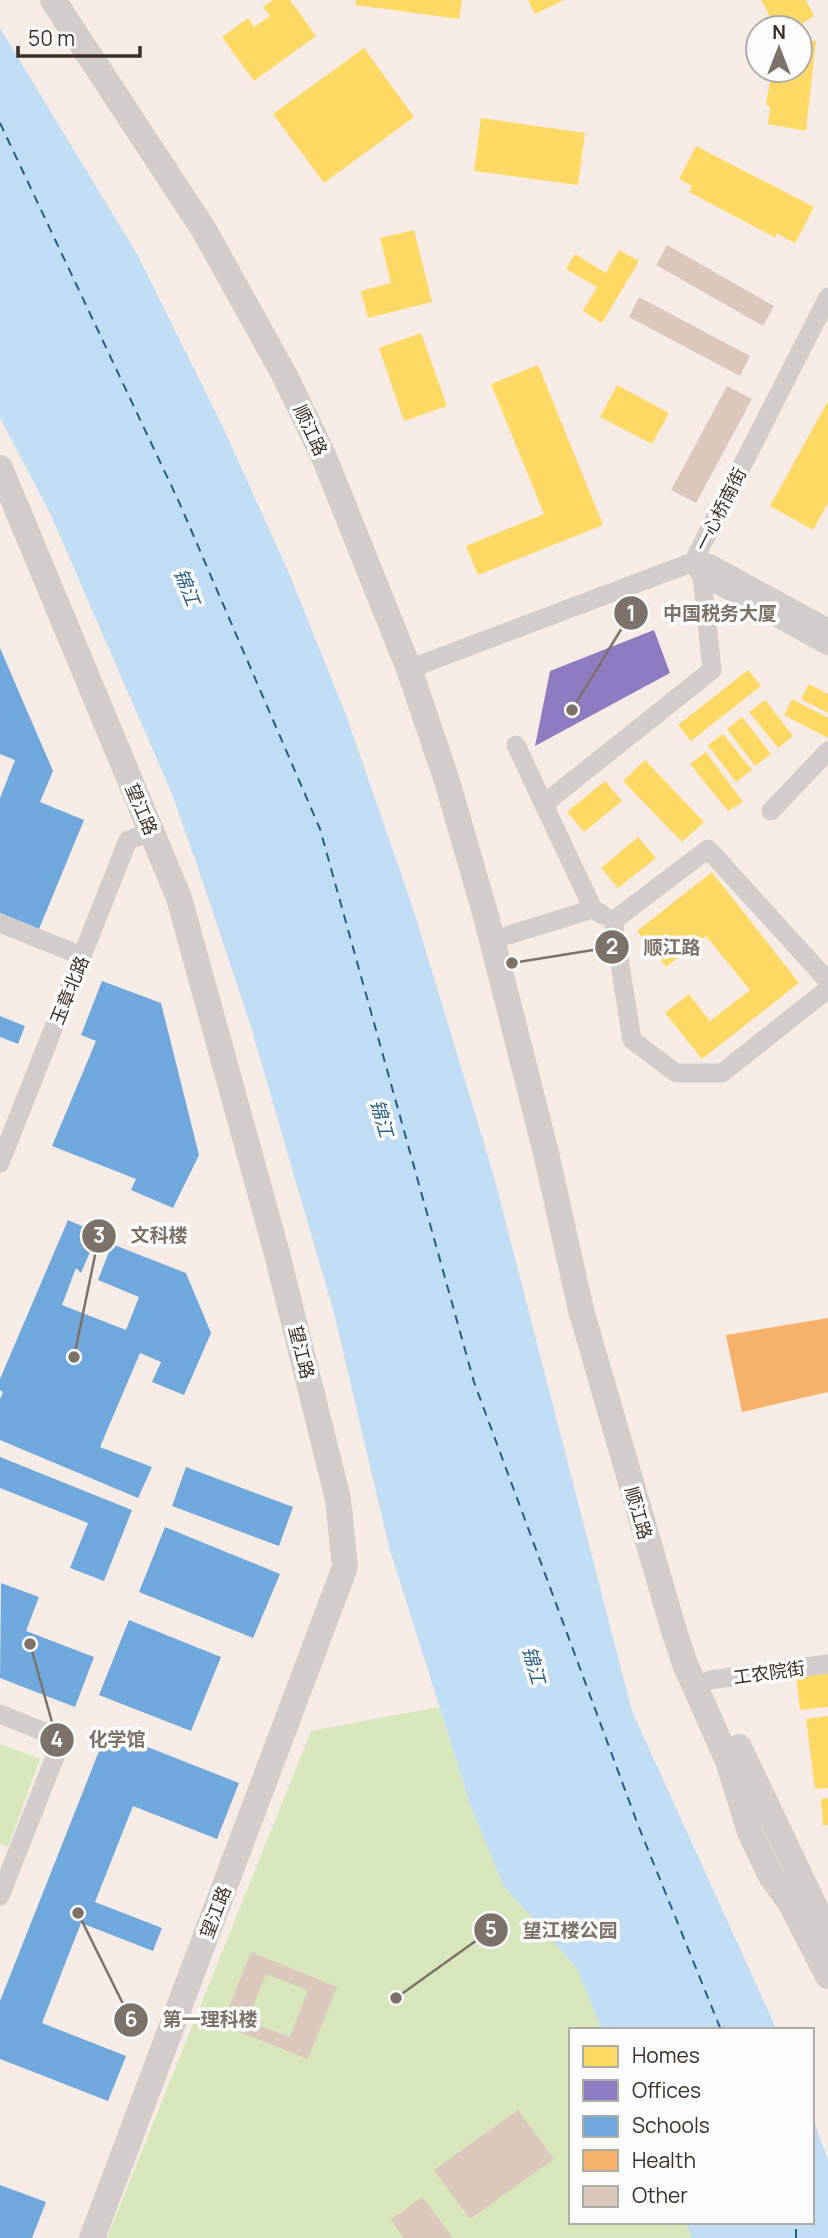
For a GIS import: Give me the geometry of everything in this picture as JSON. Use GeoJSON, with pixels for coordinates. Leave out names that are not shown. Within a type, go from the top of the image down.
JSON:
{"type":"FeatureCollection","features":[{"type":"Feature","properties":{"kind":"main road","name":"顺江路"},"geometry":{"type":"LineString","coordinates":[[53,0],[204,230],[279,365],[324,457],[459,768],[509,935],[561,1143],[597,1306],[676,1584],[700,1658],[742,1755],[828,1935]]}},
{"type":"Feature","properties":{"kind":"main road","name":"顺江路"},"geometry":{"type":"LineString","coordinates":[[74,0],[217,222],[299,369],[338,450],[416,666],[486,916],[546,1153],[581,1310],[674,1631],[685,1664],[728,1761],[750,1832],[771,1876],[790,1902],[828,1976]]}},
{"type":"Feature","properties":{"kind":"main road","name":"望江路"},"geometry":{"type":"LineString","coordinates":[[0,468],[179,898],[276,1250],[338,1499],[345,1567],[92,2238]]}},
{"type":"Feature","properties":{"kind":"street","name":"一心桥南街"},"geometry":{"type":"LineString","coordinates":[[416,666],[698,569],[828,297]]}},
{"type":"Feature","properties":{"kind":"street"},"geometry":{"type":"LineString","coordinates":[[698,569],[711,564],[828,628]]}},
{"type":"Feature","properties":{"kind":"street"},"geometry":{"type":"LineString","coordinates":[[698,569],[828,646]]}},
{"type":"Feature","properties":{"kind":"street"},"geometry":{"type":"LineString","coordinates":[[545,803],[712,670],[698,569]]}},
{"type":"Feature","properties":{"kind":"street"},"geometry":{"type":"LineString","coordinates":[[516,745],[593,909],[613,920]]}},
{"type":"Feature","properties":{"kind":"street"},"geometry":{"type":"LineString","coordinates":[[771,811],[828,751]]}},
{"type":"Feature","properties":{"kind":"street","name":"玉章北路"},"geometry":{"type":"LineString","coordinates":[[0,1163],[128,840],[152,832]]}},
{"type":"Feature","properties":{"kind":"street"},"geometry":{"type":"LineString","coordinates":[[613,920],[708,849],[828,981]]}},
{"type":"Feature","properties":{"kind":"street"},"geometry":{"type":"LineString","coordinates":[[509,935],[593,909]]}},
{"type":"Feature","properties":{"kind":"street"},"geometry":{"type":"LineString","coordinates":[[613,920],[632,1040],[676,1073],[722,1073],[828,989]]}},
{"type":"Feature","properties":{"kind":"street"},"geometry":{"type":"LineString","coordinates":[[0,923],[82,956]]}},
{"type":"Feature","properties":{"kind":"street","name":"工农院街"},"geometry":{"type":"LineString","coordinates":[[710,1680],[828,1664]]}},
{"type":"Feature","properties":{"kind":"street"},"geometry":{"type":"LineString","coordinates":[[0,1714],[62,1739],[0,1896]]}},
{"type":"Feature","properties":{"kind":"green space"},"geometry":{"type":"Polygon","coordinates":[[[439,1707],[471,1807],[503,1885],[576,1967],[601,2028],[569,2028],[569,2224],[687,2224],[692,2238],[107,2238],[311,1731],[439,1707]]]}},
{"type":"Feature","properties":{"kind":"green space"},"geometry":{"type":"Polygon","coordinates":[[[0,1744],[40,1759],[8,1847],[0,1844],[0,1744]]]}},
{"type":"Feature","properties":{"kind":"water","name":"锦江"},"geometry":{"type":"Polygon","coordinates":[[[0,28],[137,254],[221,423],[288,571],[346,715],[412,905],[493,1173],[632,1711],[776,2028],[601,2028],[576,1967],[503,1885],[471,1807],[389,1547],[334,1313],[250,1024],[207,894],[172,794],[50,513],[0,418],[0,28]]]}},
{"type":"Feature","properties":{"kind":"water"},"geometry":{"type":"Polygon","coordinates":[[[814,2122],[828,2160],[828,2238],[692,2238],[687,2224],[814,2224],[814,2122]]]}},
{"type":"Feature","properties":{"kind":"building: Homes"},"geometry":{"type":"Polygon","coordinates":[[[273,0],[290,0],[316,36],[254,81],[222,37],[248,18],[254,27],[270,16],[263,7],[273,0]]]}},
{"type":"Feature","properties":{"kind":"building: Homes"},"geometry":{"type":"Polygon","coordinates":[[[356,0],[462,0],[459,19],[356,5],[356,0]]]}},
{"type":"Feature","properties":{"kind":"building: Homes"},"geometry":{"type":"Polygon","coordinates":[[[528,0],[564,0],[535,14],[528,0]]]}},
{"type":"Feature","properties":{"kind":"building: Homes"},"geometry":{"type":"Polygon","coordinates":[[[761,0],[806,0],[813,14],[768,14],[761,0]]]}},
{"type":"Feature","properties":{"kind":"building: Homes"},"geometry":{"type":"Polygon","coordinates":[[[364,48],[414,117],[324,183],[273,114],[364,48]]]}},
{"type":"Feature","properties":{"kind":"building: Homes"},"geometry":{"type":"Polygon","coordinates":[[[770,84],[811,84],[806,131],[768,124],[770,107],[766,104],[770,84]]]}},
{"type":"Feature","properties":{"kind":"building: Homes"},"geometry":{"type":"Polygon","coordinates":[[[481,118],[585,133],[578,185],[474,171],[481,118]]]}},
{"type":"Feature","properties":{"kind":"building: Homes"},"geometry":{"type":"Polygon","coordinates":[[[696,146],[814,207],[795,243],[776,233],[776,238],[689,192],[692,186],[679,179],[696,146]]]}},
{"type":"Feature","properties":{"kind":"building: Homes"},"geometry":{"type":"Polygon","coordinates":[[[414,230],[432,302],[368,318],[361,291],[391,283],[380,238],[414,230]]]}},
{"type":"Feature","properties":{"kind":"building: Homes"},"geometry":{"type":"Polygon","coordinates":[[[619,250],[639,261],[602,323],[583,311],[597,287],[566,269],[575,254],[606,273],[619,250]]]}},
{"type":"Feature","properties":{"kind":"building: Homes"},"geometry":{"type":"Polygon","coordinates":[[[421,333],[447,406],[404,421],[379,348],[421,333]]]}},
{"type":"Feature","properties":{"kind":"building: Homes"},"geometry":{"type":"Polygon","coordinates":[[[538,365],[603,525],[478,575],[466,546],[544,514],[491,384],[538,365]]]}},
{"type":"Feature","properties":{"kind":"building: Homes"},"geometry":{"type":"Polygon","coordinates":[[[617,385],[669,413],[652,444],[600,417],[617,385]]]}},
{"type":"Feature","properties":{"kind":"building: Homes"},"geometry":{"type":"Polygon","coordinates":[[[828,401],[828,503],[813,530],[770,506],[828,401]]]}},
{"type":"Feature","properties":{"kind":"building: Homes"},"geometry":{"type":"Polygon","coordinates":[[[748,670],[761,686],[691,741],[678,725],[748,670]]]}},
{"type":"Feature","properties":{"kind":"building: Homes"},"geometry":{"type":"Polygon","coordinates":[[[809,684],[828,694],[828,713],[801,699],[809,684]]]}},
{"type":"Feature","properties":{"kind":"building: Homes"},"geometry":{"type":"Polygon","coordinates":[[[792,699],[828,718],[828,738],[784,715],[792,699]]]}},
{"type":"Feature","properties":{"kind":"building: Homes"},"geometry":{"type":"Polygon","coordinates":[[[765,700],[793,736],[778,748],[749,712],[765,700]]]}},
{"type":"Feature","properties":{"kind":"building: Homes"},"geometry":{"type":"Polygon","coordinates":[[[742,717],[771,754],[755,766],[727,729],[742,717]]]}},
{"type":"Feature","properties":{"kind":"building: Homes"},"geometry":{"type":"Polygon","coordinates":[[[723,734],[752,770],[736,782],[708,745],[723,734]]]}},
{"type":"Feature","properties":{"kind":"building: Homes"},"geometry":{"type":"Polygon","coordinates":[[[706,752],[743,802],[728,811],[690,764],[706,752]]]}},
{"type":"Feature","properties":{"kind":"building: Homes"},"geometry":{"type":"Polygon","coordinates":[[[645,760],[704,822],[682,842],[623,781],[645,760]]]}},
{"type":"Feature","properties":{"kind":"building: Homes"},"geometry":{"type":"Polygon","coordinates":[[[605,781],[622,801],[584,832],[567,812],[605,781]]]}},
{"type":"Feature","properties":{"kind":"building: Homes"},"geometry":{"type":"Polygon","coordinates":[[[638,837],[656,858],[618,888],[601,868],[638,837]]]}},
{"type":"Feature","properties":{"kind":"building: Homes"},"geometry":{"type":"Polygon","coordinates":[[[712,872],[799,983],[702,1059],[665,1013],[689,994],[710,1021],[750,990],[706,936],[666,967],[637,931],[712,872]]]}},
{"type":"Feature","properties":{"kind":"building: Homes"},"geometry":{"type":"Polygon","coordinates":[[[828,1673],[828,1707],[800,1710],[796,1676],[828,1673]]]}},
{"type":"Feature","properties":{"kind":"building: Homes"},"geometry":{"type":"Polygon","coordinates":[[[828,1716],[828,1788],[815,1789],[806,1719],[828,1716]]]}},
{"type":"Feature","properties":{"kind":"building: Homes"},"geometry":{"type":"Polygon","coordinates":[[[828,1798],[828,1825],[823,1825],[821,1799],[828,1798]]]}},
{"type":"Feature","properties":{"kind":"building: Offices"},"geometry":{"type":"Polygon","coordinates":[[[654,630],[670,673],[535,746],[550,671],[654,630]]]}},
{"type":"Feature","properties":{"kind":"building: Schools"},"geometry":{"type":"Polygon","coordinates":[[[0,648],[53,771],[40,802],[84,820],[39,929],[0,913],[0,798],[15,760],[0,754],[0,648]]]}},
{"type":"Feature","properties":{"kind":"building: Schools"},"geometry":{"type":"Polygon","coordinates":[[[102,981],[161,1003],[199,1155],[173,1208],[131,1190],[136,1179],[52,1146],[96,1041],[81,1035],[102,981]]]}},
{"type":"Feature","properties":{"kind":"building: Schools"},"geometry":{"type":"Polygon","coordinates":[[[0,1016],[25,1026],[18,1044],[0,1037],[0,1016]]]}},
{"type":"Feature","properties":{"kind":"building: Schools"},"geometry":{"type":"Polygon","coordinates":[[[68,1220],[98,1233],[81,1273],[76,1268],[62,1305],[126,1330],[139,1297],[98,1280],[112,1244],[186,1273],[211,1333],[184,1395],[152,1382],[161,1362],[140,1353],[100,1447],[152,1467],[138,1498],[0,1440],[0,1399],[3,1392],[0,1390],[0,1379],[68,1220]]]}},
{"type":"Feature","properties":{"kind":"building: Schools"},"geometry":{"type":"Polygon","coordinates":[[[0,1457],[132,1510],[104,1581],[70,1568],[88,1523],[0,1488],[0,1457]]]}},
{"type":"Feature","properties":{"kind":"building: Schools"},"geometry":{"type":"Polygon","coordinates":[[[186,1467],[293,1507],[279,1546],[172,1506],[186,1467]]]}},
{"type":"Feature","properties":{"kind":"building: Schools"},"geometry":{"type":"Polygon","coordinates":[[[165,1527],[280,1574],[253,1638],[139,1592],[165,1527]]]}},
{"type":"Feature","properties":{"kind":"building: Schools"},"geometry":{"type":"Polygon","coordinates":[[[1,1583],[39,1597],[26,1631],[94,1657],[75,1707],[0,1678],[1,1583]]]}},
{"type":"Feature","properties":{"kind":"building: Schools"},"geometry":{"type":"Polygon","coordinates":[[[129,1620],[221,1657],[191,1731],[99,1695],[129,1620]]]}},
{"type":"Feature","properties":{"kind":"building: Schools"},"geometry":{"type":"Polygon","coordinates":[[[107,1731],[239,1783],[217,1839],[133,1806],[95,1902],[162,1928],[153,1951],[81,1923],[42,2023],[126,2056],[108,2101],[0,2059],[0,2001],[107,1731]]]}},
{"type":"Feature","properties":{"kind":"building: Schools"},"geometry":{"type":"Polygon","coordinates":[[[0,2185],[46,2202],[32,2238],[0,2238],[0,2185]]]}},
{"type":"Feature","properties":{"kind":"building: Health"},"geometry":{"type":"Polygon","coordinates":[[[828,1318],[828,1392],[742,1412],[726,1335],[828,1318]]]}},
{"type":"Feature","properties":{"kind":"building: Other"},"geometry":{"type":"Polygon","coordinates":[[[667,245],[774,306],[763,326],[656,265],[667,245]]]}},
{"type":"Feature","properties":{"kind":"building: Other"},"geometry":{"type":"Polygon","coordinates":[[[639,297],[750,356],[740,376],[629,317],[639,297]]]}},
{"type":"Feature","properties":{"kind":"building: Other"},"geometry":{"type":"Polygon","coordinates":[[[727,386],[752,399],[696,503],[671,490],[727,386]]]}},
{"type":"Feature","properties":{"kind":"building: Other"},"geometry":{"type":"Polygon","coordinates":[[[251,1952],[337,1987],[308,2059],[222,2025],[251,1952]],[[266,1974],[247,2021],[290,2037],[308,1990],[266,1974]]]}},
{"type":"Feature","properties":{"kind":"building: Other"},"geometry":{"type":"Polygon","coordinates":[[[518,2110],[554,2159],[470,2219],[434,2170],[518,2110]]]}},
{"type":"Feature","properties":{"kind":"building: Other"},"geometry":{"type":"Polygon","coordinates":[[[422,2197],[453,2238],[404,2238],[391,2220],[422,2197]]]}},
{"type":"Feature","properties":{"kind":"ferry route"},"geometry":{"type":"LineString","coordinates":[[0,123],[179,502],[320,829],[474,1382],[638,1825],[720,2028]]}},
{"type":"Feature","properties":{"kind":"ferry route"},"geometry":{"type":"LineString","coordinates":[[796,2224],[796,2238]]}},
{"type":"Feature","properties":{"kind":"place","name":"中国税务大厦"},"geometry":{"type":"Point","coordinates":[572,710]}},
{"type":"Feature","properties":{"kind":"place","name":"顺江路"},"geometry":{"type":"Point","coordinates":[512,963]}},
{"type":"Feature","properties":{"kind":"place","name":"文科楼"},"geometry":{"type":"Point","coordinates":[74,1357]}},
{"type":"Feature","properties":{"kind":"place","name":"化学馆"},"geometry":{"type":"Point","coordinates":[30,1644]}},
{"type":"Feature","properties":{"kind":"place","name":"第一理科楼"},"geometry":{"type":"Point","coordinates":[78,1913]}},
{"type":"Feature","properties":{"kind":"place","name":"望江楼公园"},"geometry":{"type":"Point","coordinates":[396,1998]}}]}
